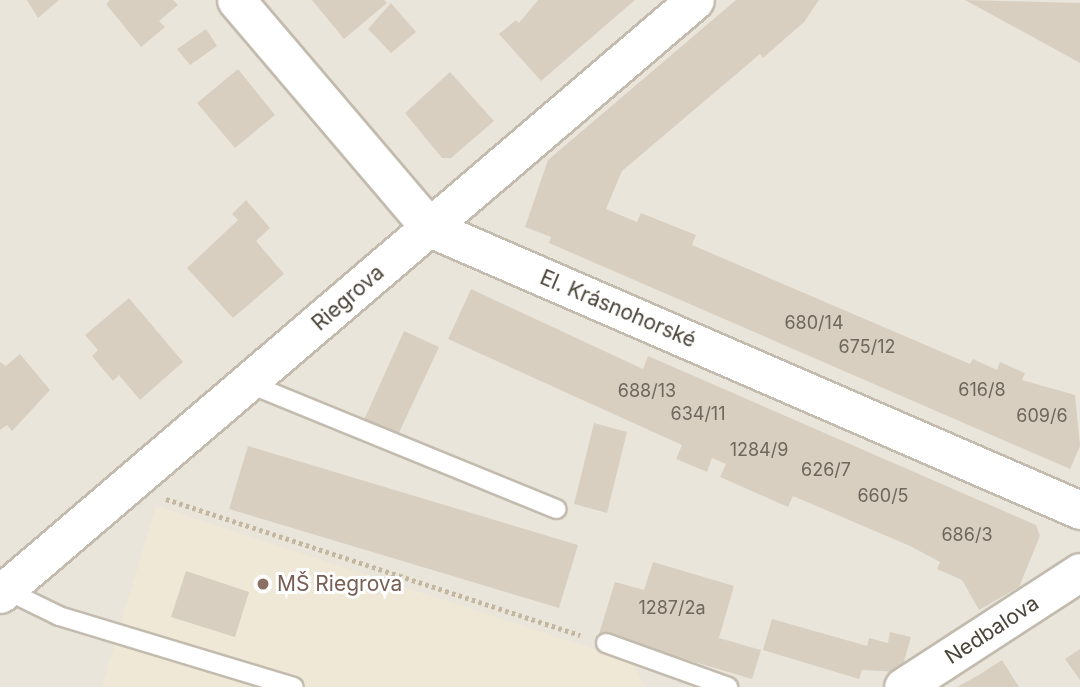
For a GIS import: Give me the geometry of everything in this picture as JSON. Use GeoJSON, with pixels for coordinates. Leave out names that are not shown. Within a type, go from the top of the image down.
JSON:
{"type":"FeatureCollection","features":[{"type":"Feature","properties":{"kind":"street","name":"El. Krásnohorské"},"geometry":{"type":"LineString","coordinates":[[236,0],[430,228],[1080,510]]}},
{"type":"Feature","properties":{"kind":"street","name":"Riegrova"},"geometry":{"type":"LineString","coordinates":[[2,588],[129,487],[695,0]]}},
{"type":"Feature","properties":{"kind":"street","name":"Nedbalova"},"geometry":{"type":"LineString","coordinates":[[903,687],[1080,572]]}},
{"type":"Feature","properties":{"kind":"lane"},"geometry":{"type":"LineString","coordinates":[[250,384],[558,509]]}},
{"type":"Feature","properties":{"kind":"lane"},"geometry":{"type":"LineString","coordinates":[[2,588],[59,616],[294,687]]}},
{"type":"Feature","properties":{"kind":"lane"},"geometry":{"type":"LineString","coordinates":[[606,643],[728,687]]}},
{"type":"Feature","properties":{"kind":"path"},"geometry":{"type":"LineString","coordinates":[[129,487],[606,643]]}},
{"type":"Feature","properties":{"kind":"shaded area"},"geometry":{"type":"Polygon","coordinates":[[[0,0],[1080,0],[1080,687],[0,687],[0,0]]]}},
{"type":"Feature","properties":{"kind":"shaded area","name":"MŠ Riegrova"},"geometry":{"type":"Polygon","coordinates":[[[156,506],[633,662],[645,687],[102,687],[156,506]]]}},
{"type":"Feature","properties":{"kind":"building"},"geometry":{"type":"Polygon","coordinates":[[[27,0],[59,0],[38,18],[27,0]]]}},
{"type":"Feature","properties":{"kind":"building"},"geometry":{"type":"Polygon","coordinates":[[[110,0],[173,0],[178,5],[159,21],[165,27],[141,47],[106,4],[110,0]]]}},
{"type":"Feature","properties":{"kind":"building"},"geometry":{"type":"Polygon","coordinates":[[[312,0],[384,0],[387,3],[344,39],[312,0]]]}},
{"type":"Feature","properties":{"kind":"building"},"geometry":{"type":"Polygon","coordinates":[[[538,0],[635,0],[541,81],[499,34],[516,20],[519,23],[538,0]]]}},
{"type":"Feature","properties":{"kind":"building"},"geometry":{"type":"Polygon","coordinates":[[[736,0],[819,0],[804,22],[763,58],[760,54],[622,171],[606,209],[637,222],[641,213],[696,235],[692,245],[970,364],[973,359],[997,370],[1000,362],[1025,373],[1022,380],[1075,395],[1080,446],[1070,469],[549,243],[551,237],[525,227],[548,160],[736,0]]]}},
{"type":"Feature","properties":{"kind":"building"},"geometry":{"type":"Polygon","coordinates":[[[965,0],[1080,3],[1080,63],[1053,48],[965,0]]]}},
{"type":"Feature","properties":{"kind":"building"},"geometry":{"type":"Polygon","coordinates":[[[391,3],[416,32],[391,53],[368,29],[391,3]]]}},
{"type":"Feature","properties":{"kind":"building"},"geometry":{"type":"Polygon","coordinates":[[[206,29],[217,46],[190,65],[177,49],[206,29]]]}},
{"type":"Feature","properties":{"kind":"building"},"geometry":{"type":"Polygon","coordinates":[[[238,69],[275,115],[235,148],[197,103],[238,69]]]}},
{"type":"Feature","properties":{"kind":"building"},"geometry":{"type":"Polygon","coordinates":[[[450,72],[494,121],[451,158],[442,158],[405,113],[450,72]]]}},
{"type":"Feature","properties":{"kind":"building"},"geometry":{"type":"Polygon","coordinates":[[[246,200],[270,228],[256,241],[284,274],[233,318],[187,268],[238,220],[232,214],[246,200]]]}},
{"type":"Feature","properties":{"kind":"building"},"geometry":{"type":"Polygon","coordinates":[[[471,289],[643,369],[648,356],[1036,525],[1040,536],[1019,587],[979,610],[962,580],[937,569],[940,562],[910,546],[793,496],[788,507],[720,477],[726,464],[712,458],[707,472],[676,459],[682,445],[448,339],[471,289]]]}},
{"type":"Feature","properties":{"kind":"building"},"geometry":{"type":"Polygon","coordinates":[[[129,298],[183,362],[140,400],[119,375],[113,381],[92,356],[98,350],[85,335],[129,298]]]}},
{"type":"Feature","properties":{"kind":"building"},"geometry":{"type":"Polygon","coordinates":[[[404,331],[439,347],[397,437],[363,422],[404,331]]]}},
{"type":"Feature","properties":{"kind":"building"},"geometry":{"type":"Polygon","coordinates":[[[20,354],[50,390],[12,431],[7,425],[0,430],[0,362],[6,366],[20,354]]]}},
{"type":"Feature","properties":{"kind":"building"},"geometry":{"type":"Polygon","coordinates":[[[594,423],[627,432],[607,513],[574,504],[594,423]]]}},
{"type":"Feature","properties":{"kind":"building"},"geometry":{"type":"Polygon","coordinates":[[[248,446],[578,545],[559,608],[229,509],[248,446]]]}},
{"type":"Feature","properties":{"kind":"building"},"geometry":{"type":"Polygon","coordinates":[[[653,562],[734,586],[719,638],[761,650],[752,679],[599,634],[615,582],[644,590],[653,562]]]}},
{"type":"Feature","properties":{"kind":"building"},"geometry":{"type":"Polygon","coordinates":[[[186,571],[249,592],[235,637],[171,617],[186,571]]]}},
{"type":"Feature","properties":{"kind":"building"},"geometry":{"type":"Polygon","coordinates":[[[772,619],[867,646],[869,638],[888,643],[890,632],[911,637],[901,672],[862,670],[859,679],[763,650],[772,619]]]}},
{"type":"Feature","properties":{"kind":"building"},"geometry":{"type":"Polygon","coordinates":[[[1080,649],[1080,680],[1065,659],[1080,649]]]}},
{"type":"Feature","properties":{"kind":"building"},"geometry":{"type":"Polygon","coordinates":[[[1002,660],[1019,687],[957,687],[977,676],[1002,660]]]}},
{"type":"Feature","properties":{"kind":"place","name":"MŠ Riegrova"},"geometry":{"type":"Point","coordinates":[263,584]}}]}
